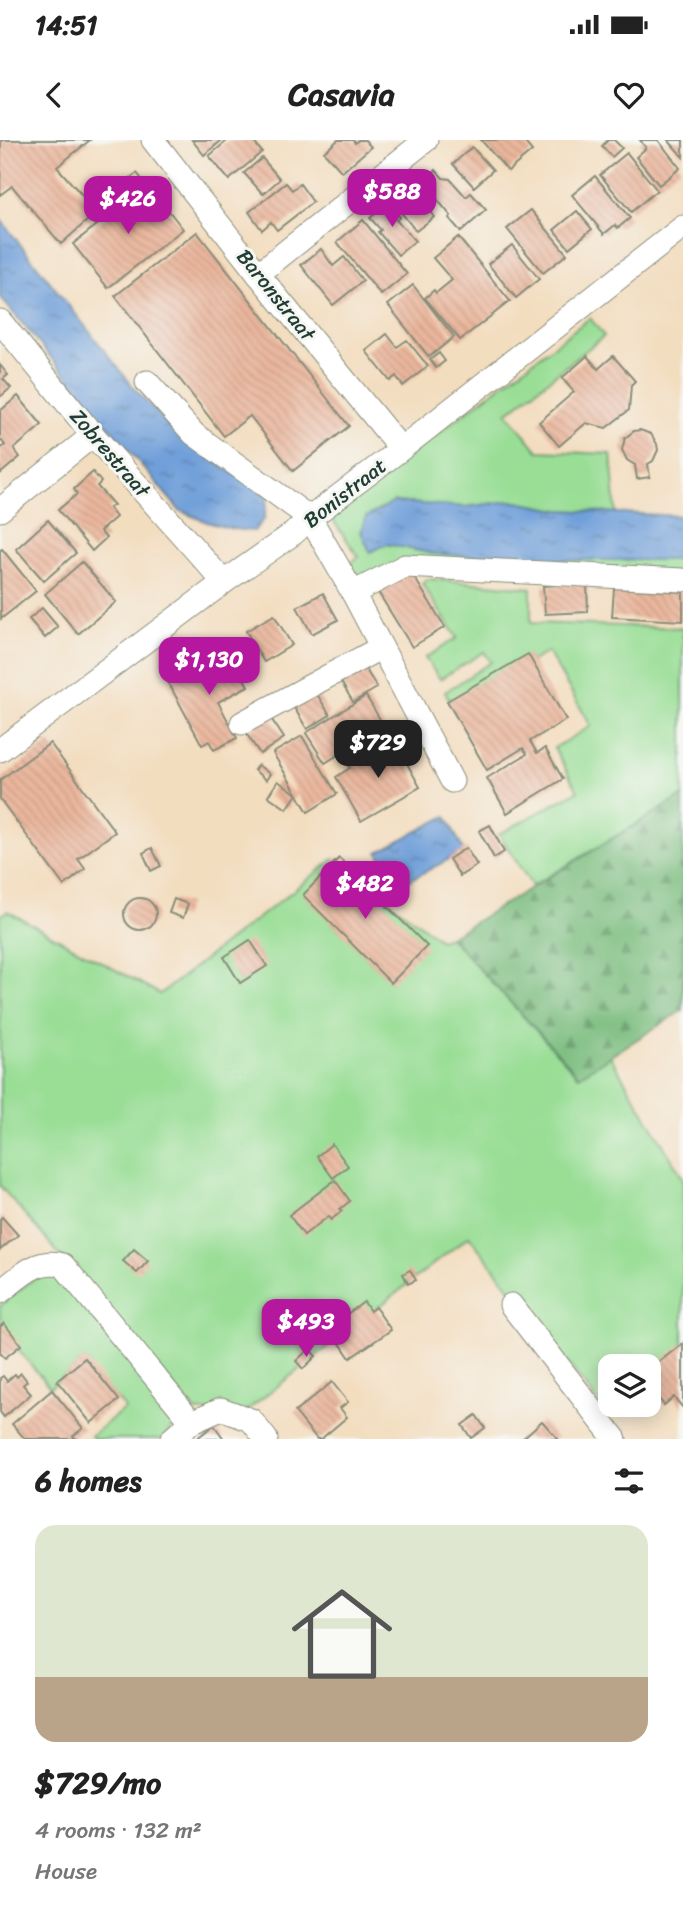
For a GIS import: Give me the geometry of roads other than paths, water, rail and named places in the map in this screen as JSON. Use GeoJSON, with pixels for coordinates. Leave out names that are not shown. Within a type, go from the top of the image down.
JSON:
{"type":"FeatureCollection","features":[{"type":"Feature","properties":{"kind":"street","name":"Baronstraat"},"geometry":{"type":"LineString","coordinates":[[153,140],[401,449]]}},
{"type":"Feature","properties":{"kind":"street"},"geometry":{"type":"LineString","coordinates":[[258,274],[418,142]]}},
{"type":"Feature","properties":{"kind":"street","name":"Bonistraat"},"geometry":{"type":"LineString","coordinates":[[0,750],[224,582],[294,533],[683,227]]}},
{"type":"Feature","properties":{"kind":"street","name":"Zobrestraat"},"geometry":{"type":"LineString","coordinates":[[0,321],[93,435],[224,582]]}},
{"type":"Feature","properties":{"kind":"street"},"geometry":{"type":"LineString","coordinates":[[147,383],[194,434],[310,518],[452,780]]}},
{"type":"Feature","properties":{"kind":"street"},"geometry":{"type":"LineString","coordinates":[[0,510],[93,435]]}},
{"type":"Feature","properties":{"kind":"street"},"geometry":{"type":"LineString","coordinates":[[353,593],[405,566],[683,580]]}},
{"type":"Feature","properties":{"kind":"street"},"geometry":{"type":"LineString","coordinates":[[242,723],[380,648]]}},
{"type":"Feature","properties":{"kind":"street"},"geometry":{"type":"LineString","coordinates":[[0,1292],[40,1264],[49,1261],[63,1265],[192,1422]]}},
{"type":"Feature","properties":{"kind":"street"},"geometry":{"type":"LineString","coordinates":[[511,1305],[615,1439]]}},
{"type":"Feature","properties":{"kind":"street"},"geometry":{"type":"LineString","coordinates":[[172,1439],[192,1422],[221,1409],[251,1420],[266,1439]]}},
{"type":"Feature","properties":{"kind":"water"},"geometry":{"type":"Polygon","coordinates":[[[0,219],[135,389],[181,439],[268,496],[264,519],[254,531],[215,525],[179,510],[0,297],[0,219]]]}},
{"type":"Feature","properties":{"kind":"water"},"geometry":{"type":"Polygon","coordinates":[[[511,501],[559,510],[683,516],[683,560],[554,560],[434,554],[387,544],[370,552],[361,532],[366,517],[394,502],[465,507],[511,501]]]}},
{"type":"Feature","properties":{"kind":"water"},"geometry":{"type":"Polygon","coordinates":[[[446,816],[464,851],[397,887],[378,852],[446,816]]]}}]}
